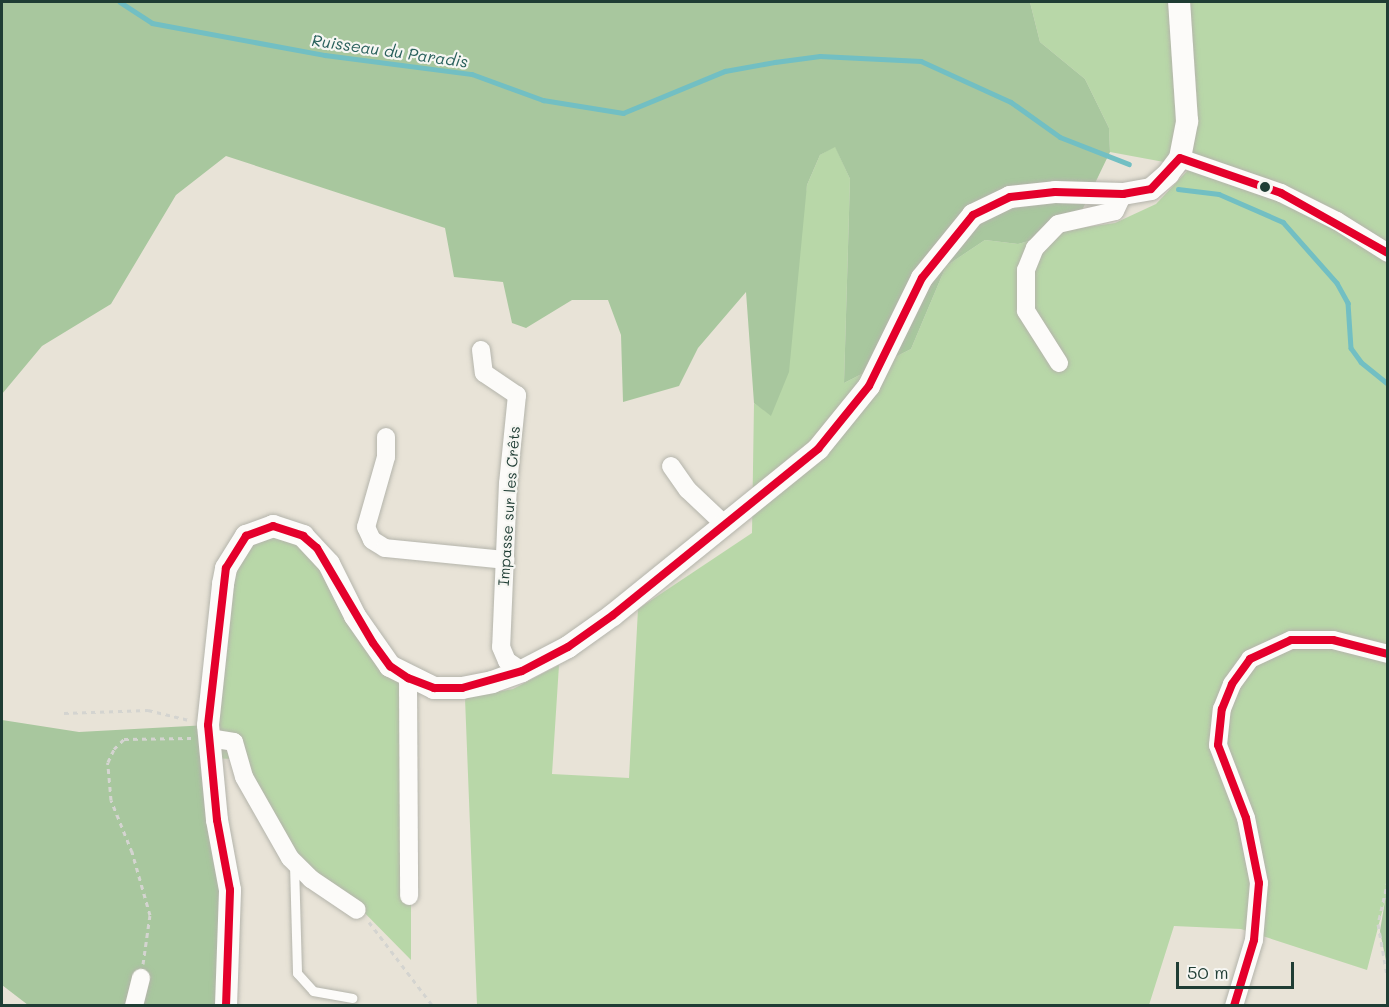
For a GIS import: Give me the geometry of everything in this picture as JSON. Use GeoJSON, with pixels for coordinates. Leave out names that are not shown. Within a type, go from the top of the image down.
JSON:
{"type":"FeatureCollection","features":[{"type":"Feature","properties":{"kind":"street"},"geometry":{"type":"LineString","coordinates":[[226,1005],[230,890],[217,820],[209,732],[226,568],[246,536],[260,528],[288,529],[317,548],[373,643],[390,666],[408,678],[434,687],[462,688],[522,672],[568,647],[613,615],[800,467],[841,423],[885,357],[922,278],[973,216],[1010,197],[1055,192],[1124,194],[1151,189],[1180,158],[1187,121],[1179,2]]}},
{"type":"Feature","properties":{"kind":"street"},"geometry":{"type":"LineString","coordinates":[[1180,158],[1281,194],[1337,221],[1388,253]]}},
{"type":"Feature","properties":{"kind":"street"},"geometry":{"type":"LineString","coordinates":[[1059,363],[1026,311],[1026,270],[1035,248],[1058,224],[1115,211],[1124,194]]}},
{"type":"Feature","properties":{"kind":"street","name":"Impasse sur les Crêts"},"geometry":{"type":"LineString","coordinates":[[481,350],[484,373],[518,395],[505,560],[501,647],[507,661],[522,672]]}},
{"type":"Feature","properties":{"kind":"street"},"geometry":{"type":"LineString","coordinates":[[386,437],[386,457],[366,527],[372,540],[385,548],[505,560]]}},
{"type":"Feature","properties":{"kind":"street"},"geometry":{"type":"LineString","coordinates":[[671,466],[688,490],[725,525]]}},
{"type":"Feature","properties":{"kind":"street"},"geometry":{"type":"LineString","coordinates":[[1234,1005],[1254,940],[1259,883],[1246,818],[1218,746],[1222,709],[1232,684],[1250,659],[1291,640],[1333,640],[1388,654]]}},
{"type":"Feature","properties":{"kind":"street"},"geometry":{"type":"LineString","coordinates":[[408,678],[410,896]]}},
{"type":"Feature","properties":{"kind":"street"},"geometry":{"type":"LineString","coordinates":[[209,732],[234,742],[244,777],[294,862],[311,879],[357,910]]}},
{"type":"Feature","properties":{"kind":"street"},"geometry":{"type":"LineString","coordinates":[[134,1005],[141,978]]}},
{"type":"Feature","properties":{"kind":"lane"},"geometry":{"type":"LineString","coordinates":[[294,862],[297,973],[313,991],[352,998]]}},
{"type":"Feature","properties":{"kind":"path"},"geometry":{"type":"LineString","coordinates":[[64,713],[148,710],[209,732]]}},
{"type":"Feature","properties":{"kind":"path"},"geometry":{"type":"LineString","coordinates":[[141,978],[150,915],[132,852],[111,800],[108,762],[114,749],[124,739],[209,732]]}},
{"type":"Feature","properties":{"kind":"path"},"geometry":{"type":"LineString","coordinates":[[1388,880],[1378,924],[1388,981]]}},
{"type":"Feature","properties":{"kind":"path"},"geometry":{"type":"LineString","coordinates":[[357,910],[433,1005]]}},
{"type":"Feature","properties":{"kind":"green space"},"geometry":{"type":"Polygon","coordinates":[[[2,2],[1030,2],[1040,42],[1085,79],[1109,128],[1110,152],[1073,229],[1018,244],[985,240],[946,266],[911,349],[844,383],[850,179],[835,147],[820,155],[807,185],[789,372],[771,416],[754,403],[746,292],[698,348],[679,386],[623,402],[621,335],[608,300],[572,300],[526,328],[512,323],[503,282],[454,277],[445,228],[226,156],[176,195],[111,304],[42,346],[2,394],[2,2]]]}},
{"type":"Feature","properties":{"kind":"green space"},"geometry":{"type":"Polygon","coordinates":[[[1030,2],[1387,2],[1388,889],[1367,970],[1241,929],[1174,926],[1149,1005],[477,1005],[465,698],[513,689],[559,665],[552,774],[629,778],[638,609],[752,533],[754,403],[771,415],[807,185],[820,155],[835,146],[850,179],[844,383],[911,349],[946,266],[985,240],[1018,244],[1073,229],[1115,223],[1156,204],[1191,167],[1110,152],[1109,128],[1085,79],[1040,42],[1030,2]]]}},
{"type":"Feature","properties":{"kind":"green space"},"geometry":{"type":"Polygon","coordinates":[[[246,536],[303,536],[411,698],[411,960],[349,897],[303,868],[232,759],[210,758],[223,584],[246,536]]]}},
{"type":"Feature","properties":{"kind":"green space"},"geometry":{"type":"Polygon","coordinates":[[[2,720],[79,732],[208,725],[235,1005],[28,1005],[2,985],[2,720]]]}},
{"type":"Feature","properties":{"kind":"green space"},"geometry":{"type":"Polygon","coordinates":[[[1387,889],[1387,966],[1380,931],[1387,889]]]}},
{"type":"Feature","properties":{"kind":"waterway","name":"Ruisseau du Paradis"},"geometry":{"type":"LineString","coordinates":[[120,2],[152,23],[325,55],[472,74],[543,100],[623,113],[725,71],[775,62],[820,56],[921,61],[1011,102],[1060,137],[1129,164]]}},
{"type":"Feature","properties":{"kind":"waterway","name":"Ruisseau du Paradis"},"geometry":{"type":"LineString","coordinates":[[1178,189],[1219,194],[1283,222],[1337,283],[1348,303],[1351,348],[1361,362],[1388,384]]}},
{"type":"Feature","properties":{"kind":"transit line"},"geometry":{"type":"LineString","coordinates":[[1180,158],[1281,193],[1388,253]]}},
{"type":"Feature","properties":{"kind":"transit line"},"geometry":{"type":"LineString","coordinates":[[226,1006],[230,890],[217,820],[208,725],[226,568],[246,536],[273,526],[303,536],[317,548],[373,643],[390,666],[408,678],[434,688],[462,688],[522,671],[568,647],[613,615],[818,449],[869,386],[922,278],[973,215],[1010,197],[1055,192],[1123,194],[1151,189],[1180,158]]}},
{"type":"Feature","properties":{"kind":"transit line"},"geometry":{"type":"LineString","coordinates":[[1234,1006],[1254,940],[1259,883],[1246,818],[1218,745],[1222,709],[1232,684],[1250,659],[1291,640],[1333,640],[1388,654]]}}]}
